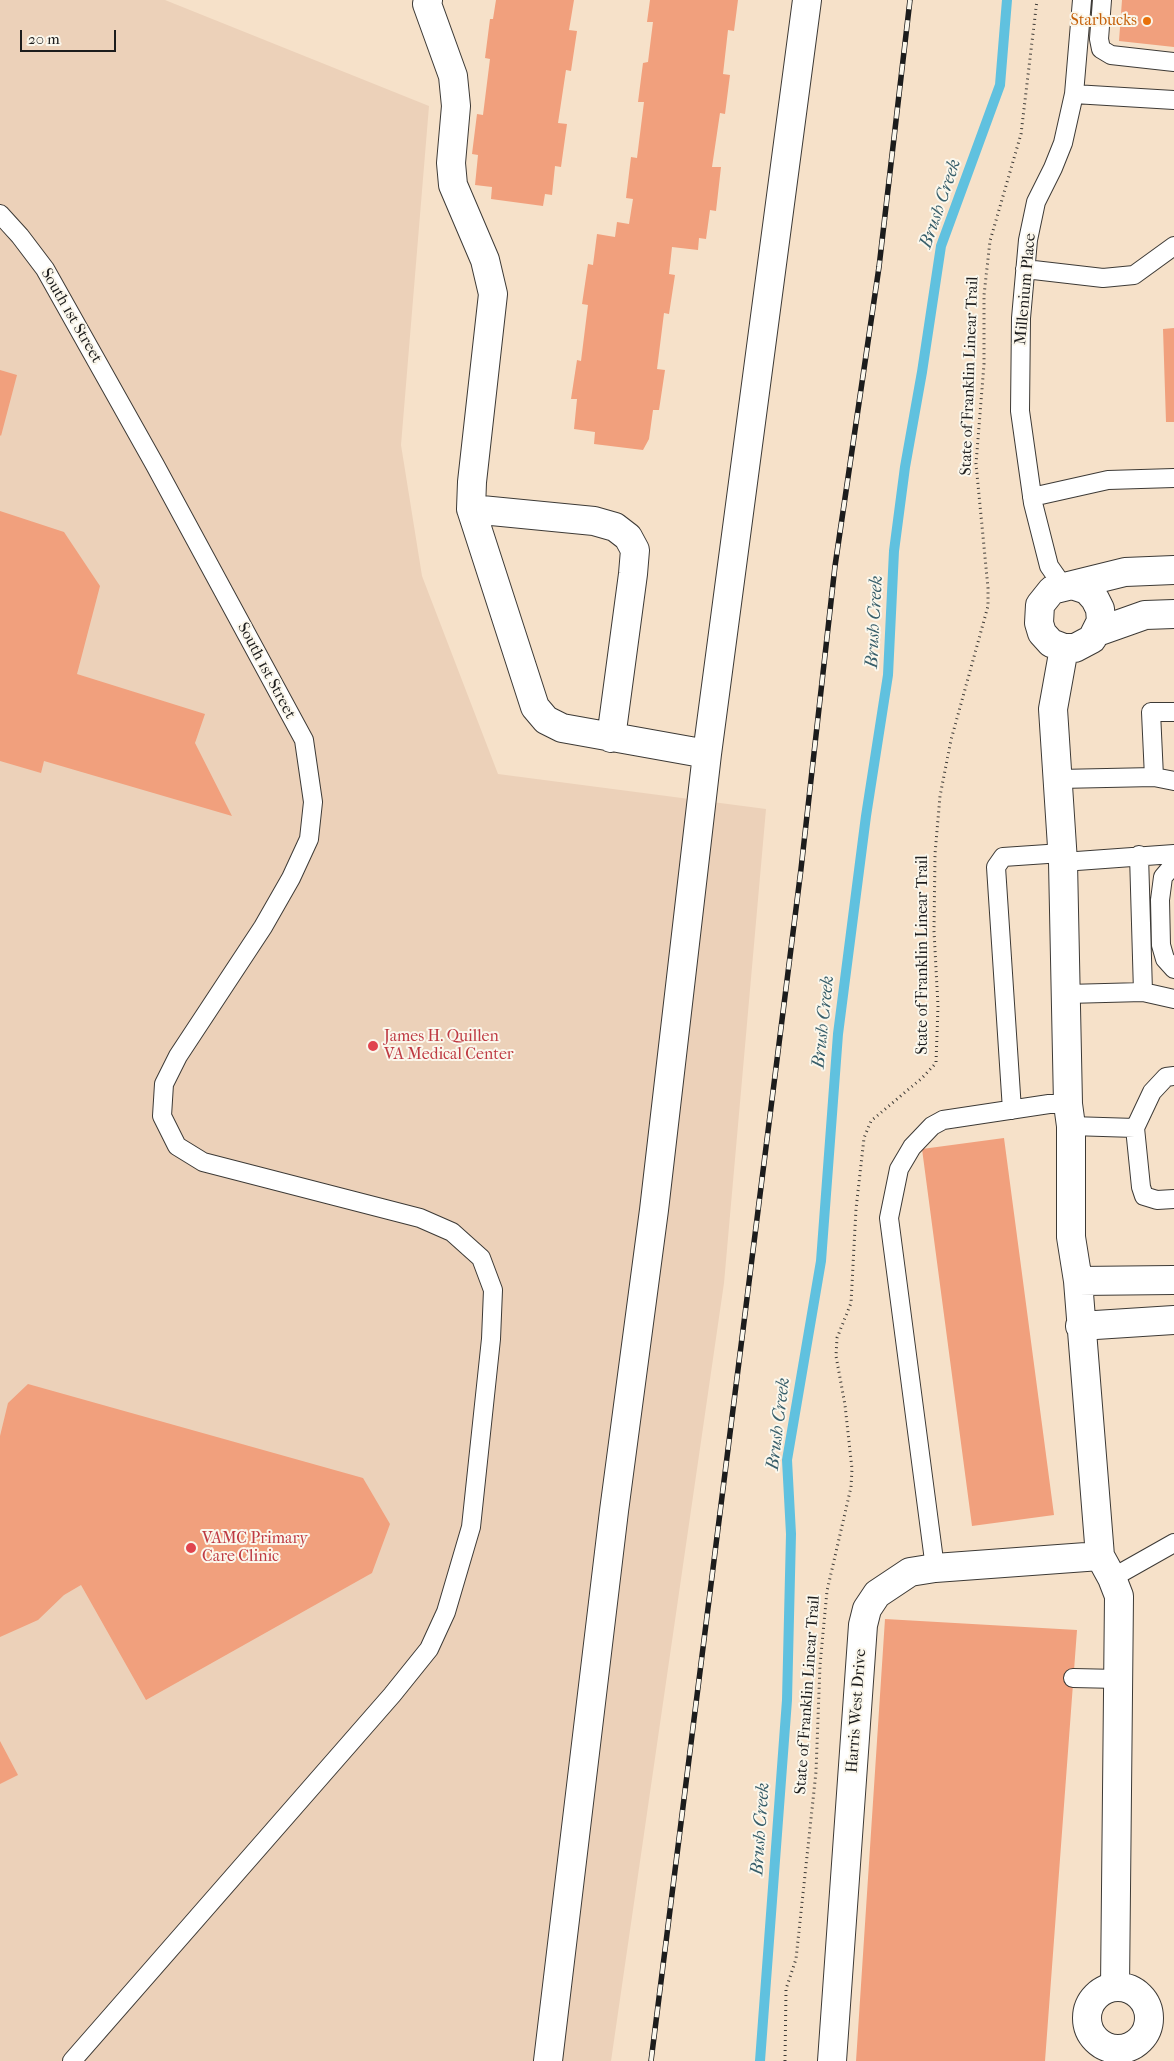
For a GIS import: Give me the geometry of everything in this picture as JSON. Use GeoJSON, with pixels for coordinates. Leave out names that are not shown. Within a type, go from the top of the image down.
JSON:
{"type":"FeatureCollection","features":[{"type":"Feature","properties":{"kind":"street"},"geometry":{"type":"LineString","coordinates":[[428,0],[427,4],[453,76],[456,106],[451,164],[453,185],[485,260],[493,294],[472,482],[471,509],[534,707],[546,720],[562,728],[707,754]]}},
{"type":"Feature","properties":{"kind":"street"},"geometry":{"type":"LineString","coordinates":[[548,2061],[614,1511],[654,1210],[707,754],[807,0]]}},
{"type":"Feature","properties":{"kind":"street"},"geometry":{"type":"LineString","coordinates":[[471,509],[594,520],[615,528],[628,537],[635,550],[633,574],[611,738]]}},
{"type":"Feature","properties":{"kind":"street"},"geometry":{"type":"LineString","coordinates":[[1069,586],[1087,590],[1095,599],[1100,609],[1101,621],[1097,632],[1084,645],[1064,648],[1051,643],[1042,633],[1038,616],[1040,605],[1046,595],[1069,586],[1125,572],[1174,570]]}},
{"type":"Feature","properties":{"kind":"street"},"geometry":{"type":"LineString","coordinates":[[1097,632],[1144,615],[1174,614]]}},
{"type":"Feature","properties":{"kind":"street"},"geometry":{"type":"LineString","coordinates":[[1064,648],[1053,709],[1059,779],[1062,858],[1071,1237],[1078,1281],[1080,1326],[1106,1567],[1119,1596],[1115,1987]]}},
{"type":"Feature","properties":{"kind":"street"},"geometry":{"type":"LineString","coordinates":[[1078,1281],[1174,1280]]}},
{"type":"Feature","properties":{"kind":"street"},"geometry":{"type":"LineString","coordinates":[[1080,1326],[1174,1320]]}},
{"type":"Feature","properties":{"kind":"street","name":"Harris West Drive"},"geometry":{"type":"LineString","coordinates":[[832,2061],[863,1625],[868,1609],[877,1594],[910,1572],[935,1568],[1106,1567]]}},
{"type":"Feature","properties":{"kind":"lane","name":"Millenium Place"},"geometry":{"type":"LineString","coordinates":[[1069,586],[1050,566],[1032,497],[1020,411],[1021,318],[1028,240],[1036,202],[1063,143],[1074,94],[1082,0]]}},
{"type":"Feature","properties":{"kind":"lane"},"geometry":{"type":"LineString","coordinates":[[1102,0],[1099,40],[1101,49],[1111,56],[1174,62]]}},
{"type":"Feature","properties":{"kind":"lane"},"geometry":{"type":"LineString","coordinates":[[1074,94],[1174,100]]}},
{"type":"Feature","properties":{"kind":"lane","name":"South 1st Street"},"geometry":{"type":"LineString","coordinates":[[0,214],[45,269],[150,456],[304,740],[313,802],[309,839],[291,878],[263,927],[178,1056],[164,1084],[162,1116],[178,1146],[203,1162],[420,1218],[452,1232],[480,1258],[493,1290],[491,1329],[471,1527],[446,1612],[429,1649],[392,1695],[72,2061]]}},
{"type":"Feature","properties":{"kind":"lane"},"geometry":{"type":"LineString","coordinates":[[1025,270],[1103,278],[1134,275],[1174,246]]}},
{"type":"Feature","properties":{"kind":"lane"},"geometry":{"type":"LineString","coordinates":[[1032,497],[1108,480],[1174,478]]}},
{"type":"Feature","properties":{"kind":"lane"},"geometry":{"type":"LineString","coordinates":[[1154,777],[1151,712],[1174,712]]}},
{"type":"Feature","properties":{"kind":"lane"},"geometry":{"type":"LineString","coordinates":[[1059,779],[1154,777],[1174,781]]}},
{"type":"Feature","properties":{"kind":"lane"},"geometry":{"type":"LineString","coordinates":[[1012,1110],[996,867],[1003,857],[1062,858],[1174,854]]}},
{"type":"Feature","properties":{"kind":"lane"},"geometry":{"type":"LineString","coordinates":[[1139,856],[1143,992]]}},
{"type":"Feature","properties":{"kind":"lane"},"geometry":{"type":"LineString","coordinates":[[1174,864],[1163,877],[1160,900],[1161,945],[1165,959],[1174,969]]}},
{"type":"Feature","properties":{"kind":"lane"},"geometry":{"type":"LineString","coordinates":[[1066,994],[1143,992],[1174,999]]}},
{"type":"Feature","properties":{"kind":"lane"},"geometry":{"type":"LineString","coordinates":[[1174,1076],[1166,1077],[1152,1092],[1135,1128],[1140,1187],[1144,1196],[1157,1200],[1174,1199]]}},
{"type":"Feature","properties":{"kind":"lane"},"geometry":{"type":"LineString","coordinates":[[935,1568],[889,1218],[899,1169],[912,1147],[932,1126],[942,1120],[1012,1110],[1069,1115],[1135,1128]]}},
{"type":"Feature","properties":{"kind":"lane"},"geometry":{"type":"LineString","coordinates":[[1106,1567],[1174,1543]]}},
{"type":"Feature","properties":{"kind":"lane"},"geometry":{"type":"LineString","coordinates":[[1074,1678],[1118,1679]]}},
{"type":"Feature","properties":{"kind":"path","name":"State of Franklin Linear Trail"},"geometry":{"type":"LineString","coordinates":[[785,2061],[786,1989],[796,1959],[815,1782],[819,1674],[828,1591],[851,1488],[852,1469],[836,1356],[837,1338],[851,1303],[856,1209],[864,1138],[871,1121],[936,1063],[938,1006],[934,931],[935,854],[940,796],[951,740],[988,606],[988,588],[976,464],[984,364],[984,295],[990,242],[1021,134],[1037,0]]}},
{"type":"Feature","properties":{"kind":"shaded area","name":"James H. Quillen VA Medical Center"},"geometry":{"type":"Polygon","coordinates":[[[0,0],[165,0],[429,106],[401,445],[422,576],[498,774],[766,809],[724,1283],[611,2061],[0,2061],[0,0]]]}},
{"type":"Feature","properties":{"kind":"building"},"geometry":{"type":"Polygon","coordinates":[[[496,0],[574,0],[569,30],[577,31],[571,71],[566,70],[558,123],[567,124],[561,167],[555,166],[552,195],[545,194],[543,206],[491,199],[492,187],[475,185],[478,155],[472,154],[477,114],[483,115],[490,59],[485,58],[490,19],[493,19],[496,0]]]}},
{"type":"Feature","properties":{"kind":"building"},"geometry":{"type":"Polygon","coordinates":[[[650,0],[738,0],[734,31],[728,30],[723,74],[730,75],[725,114],[720,113],[712,167],[721,167],[716,211],[710,210],[706,239],[699,238],[698,250],[672,247],[669,274],[675,275],[669,314],[664,313],[657,369],[665,370],[659,410],[653,410],[649,439],[643,450],[594,444],[595,432],[574,429],[577,399],[571,399],[577,360],[581,361],[588,305],[582,304],[588,264],[593,265],[597,234],[615,237],[617,222],[629,224],[633,199],[626,198],[631,157],[637,158],[644,102],[638,102],[643,63],[648,62],[653,22],[647,22],[650,0]]]}},
{"type":"Feature","properties":{"kind":"building","name":"Starbucks"},"geometry":{"type":"Polygon","coordinates":[[[1122,0],[1174,0],[1174,47],[1119,41],[1122,0]]]}},
{"type":"Feature","properties":{"kind":"building"},"geometry":{"type":"Polygon","coordinates":[[[1174,328],[1174,422],[1166,422],[1163,329],[1174,328]]]}},
{"type":"Feature","properties":{"kind":"building"},"geometry":{"type":"Polygon","coordinates":[[[0,370],[17,375],[1,436],[0,435],[0,370]]]}},
{"type":"Feature","properties":{"kind":"building"},"geometry":{"type":"Polygon","coordinates":[[[0,511],[64,532],[100,586],[77,674],[205,714],[195,743],[232,816],[44,761],[41,773],[0,761],[0,511]]]}},
{"type":"Feature","properties":{"kind":"building"},"geometry":{"type":"Polygon","coordinates":[[[1004,1138],[1054,1515],[972,1526],[922,1149],[1004,1138]]]}},
{"type":"Feature","properties":{"kind":"building","name":"VAMC Primary Care Clinic"},"geometry":{"type":"Polygon","coordinates":[[[28,1384],[363,1478],[390,1524],[372,1573],[146,1700],[81,1585],[64,1595],[38,1620],[0,1637],[0,1436],[8,1403],[28,1384]]]}},
{"type":"Feature","properties":{"kind":"building"},"geometry":{"type":"Polygon","coordinates":[[[885,1619],[1077,1630],[1045,2061],[856,2061],[885,1619]]]}},
{"type":"Feature","properties":{"kind":"building"},"geometry":{"type":"Polygon","coordinates":[[[0,1741],[18,1775],[0,1784],[0,1741]]]}},
{"type":"Feature","properties":{"kind":"waterway","name":"Brush Creek"},"geometry":{"type":"LineString","coordinates":[[760,2061],[787,1700],[791,1534],[787,1460],[821,1261],[838,1034],[866,816],[888,675],[894,551],[905,467],[922,372],[941,246],[1000,85],[1007,0]]}},
{"type":"Feature","properties":{"kind":"railway"},"geometry":{"type":"LineString","coordinates":[[651,2061],[801,869],[835,566],[879,267],[910,0]]}},
{"type":"Feature","properties":{"kind":"place","name":"Starbucks"},"geometry":{"type":"Point","coordinates":[1147,21]}},
{"type":"Feature","properties":{"kind":"place","name":"James H. Quillen VA Medical Center"},"geometry":{"type":"Point","coordinates":[373,1046]}},
{"type":"Feature","properties":{"kind":"place","name":"VAMC Primary Care Clinic"},"geometry":{"type":"Point","coordinates":[191,1548]}}]}
